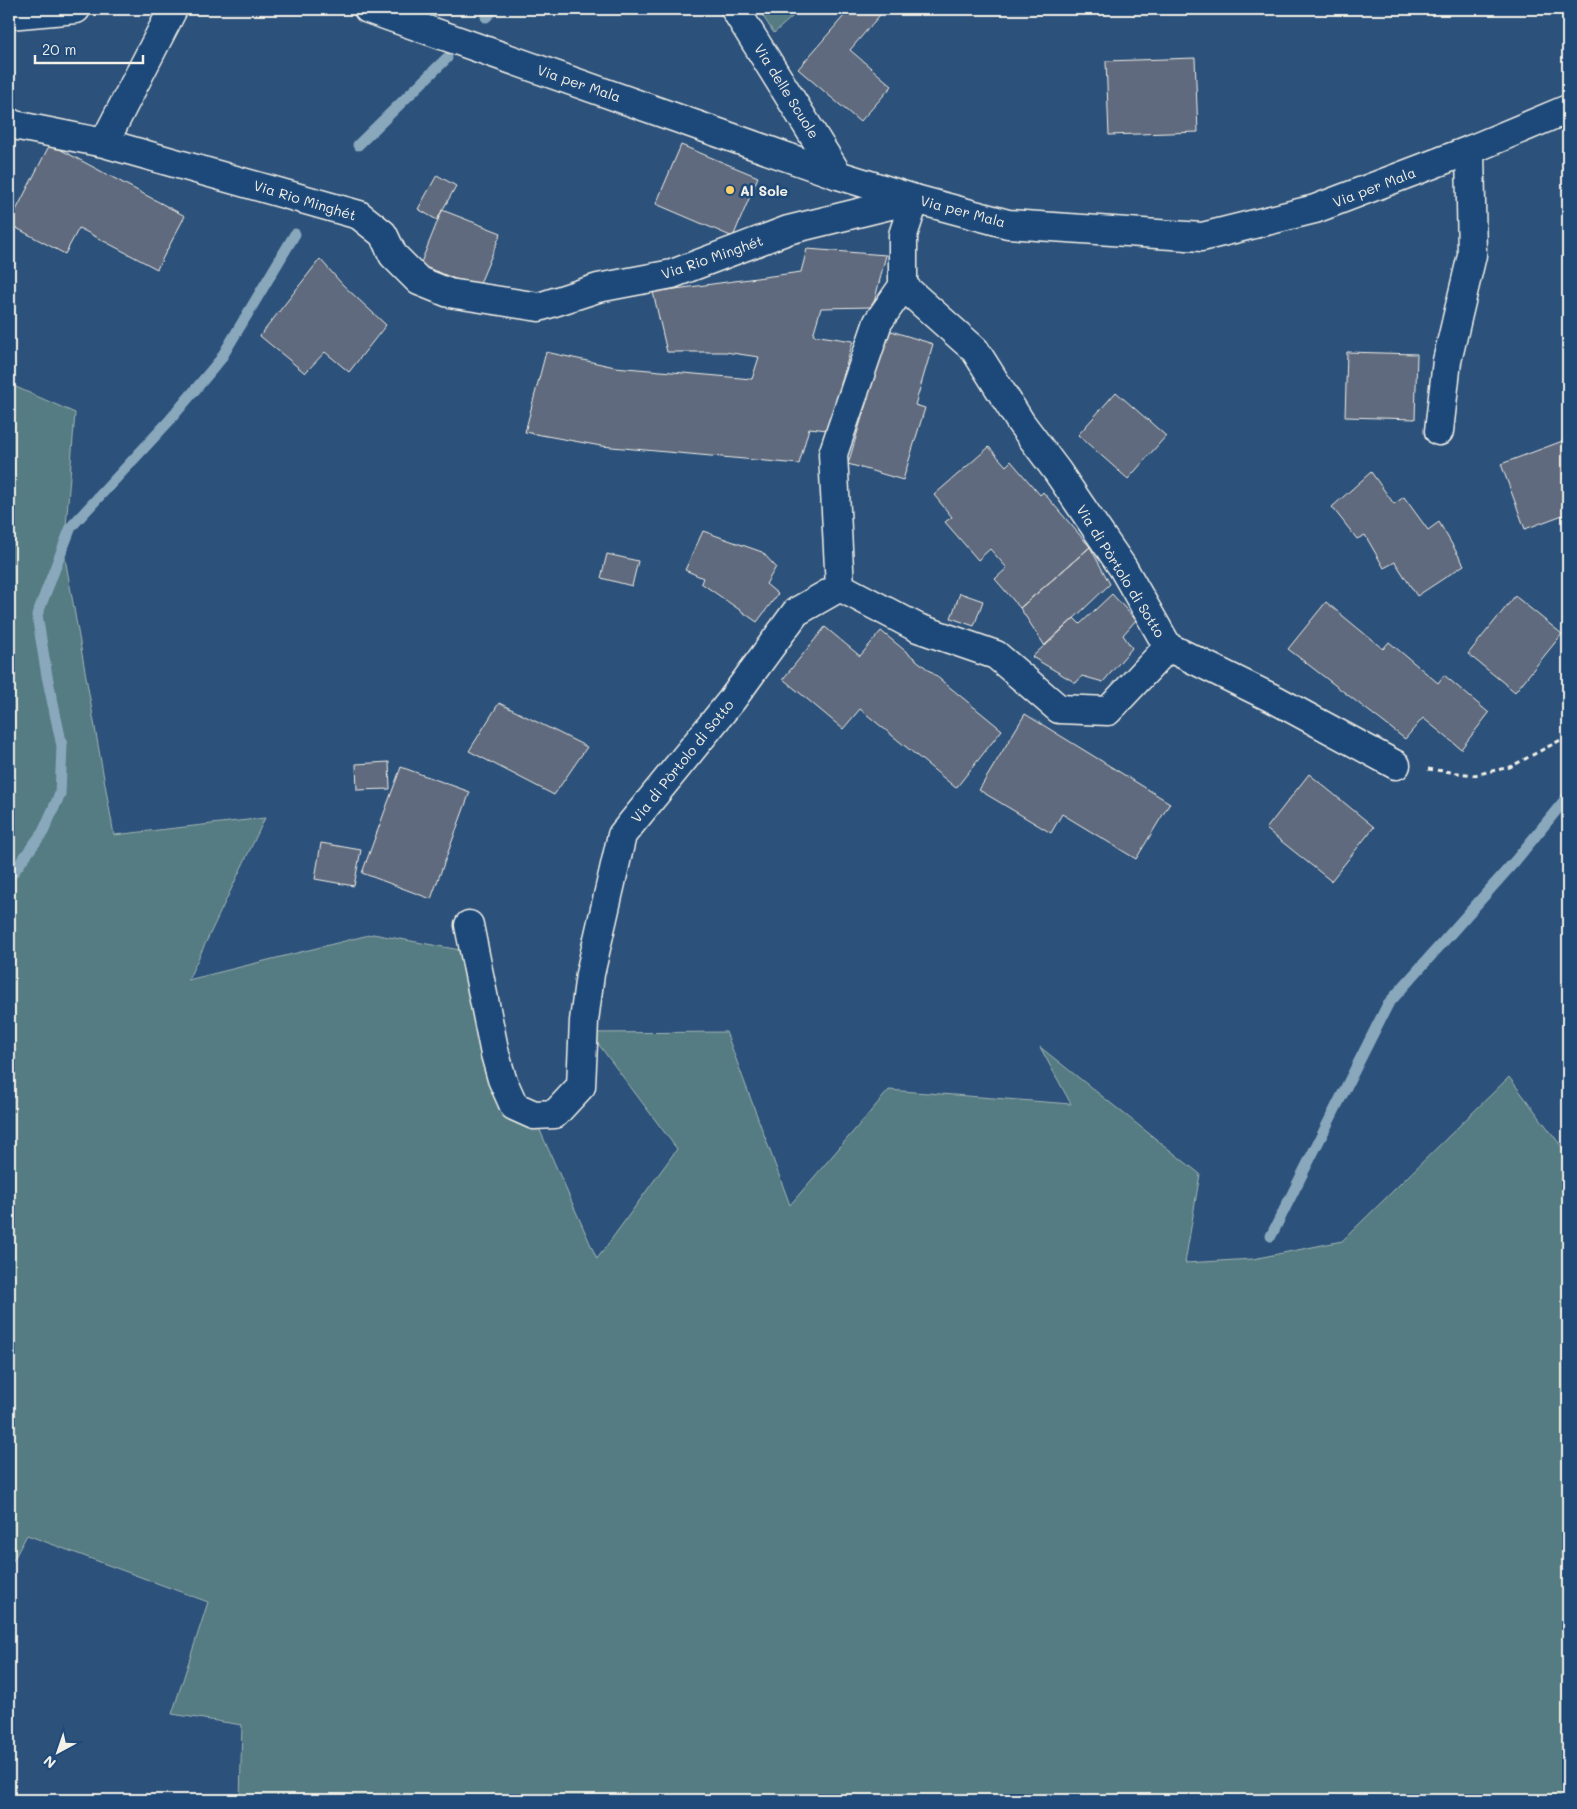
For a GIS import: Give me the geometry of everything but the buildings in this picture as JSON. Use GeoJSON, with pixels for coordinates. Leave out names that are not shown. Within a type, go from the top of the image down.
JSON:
{"type":"FeatureCollection","features":[{"type":"Feature","properties":{"kind":"street"},"geometry":{"type":"LineString","coordinates":[[9,15],[76,9]]}},
{"type":"Feature","properties":{"kind":"street"},"geometry":{"type":"LineString","coordinates":[[104,143],[173,9]]}},
{"type":"Feature","properties":{"kind":"street","name":"Via per Mala"},"geometry":{"type":"LineString","coordinates":[[368,9],[838,174],[1008,224],[1202,237],[1315,209],[1470,150],[1568,109]]}},
{"type":"Feature","properties":{"kind":"street","name":"Via delle Scuole"},"geometry":{"type":"LineString","coordinates":[[735,9],[838,174]]}},
{"type":"Feature","properties":{"kind":"street","name":"Via Rio Minghét"},"geometry":{"type":"LineString","coordinates":[[11,124],[104,143],[359,215],[383,234],[393,255],[419,281],[449,293],[539,307],[598,288],[672,274],[788,230],[915,198]]}},
{"type":"Feature","properties":{"kind":"street"},"geometry":{"type":"LineString","coordinates":[[1439,431],[1447,361],[1472,255],[1470,150]]}},
{"type":"Feature","properties":{"kind":"street"},"geometry":{"type":"LineString","coordinates":[[840,587],[833,454],[878,322],[903,286],[903,235],[915,198]]}},
{"type":"Feature","properties":{"kind":"street","name":"Via di Pòrtolo di Sotto"},"geometry":{"type":"LineString","coordinates":[[469,924],[495,1054],[502,1079],[514,1106],[534,1115],[555,1114],[581,1086],[584,1021],[590,974],[622,835],[731,701],[796,612],[840,587],[918,628],[996,655],[1059,709],[1108,711],[1168,647],[1123,568],[1057,471],[1021,423],[975,350],[903,286]]}},
{"type":"Feature","properties":{"kind":"street"},"geometry":{"type":"LineString","coordinates":[[1168,647],[1276,700],[1396,765]]}},
{"type":"Feature","properties":{"kind":"path"},"geometry":{"type":"LineString","coordinates":[[1396,765],[1474,775],[1510,767],[1568,736]]}},
{"type":"Feature","properties":{"kind":"green space"},"geometry":{"type":"Polygon","coordinates":[[[758,9],[801,9],[774,33],[758,9]]]}},
{"type":"Feature","properties":{"kind":"green space"},"geometry":{"type":"Polygon","coordinates":[[[9,384],[75,413],[64,552],[114,835],[265,818],[188,980],[373,934],[460,950],[597,1259],[677,1149],[590,1033],[726,1032],[790,1205],[889,1090],[1071,1104],[1040,1047],[1200,1174],[1185,1263],[1253,1259],[1342,1241],[1509,1077],[1568,1155],[1568,1800],[240,1800],[242,1725],[172,1714],[208,1602],[27,1535],[9,1568],[9,384]]]}},
{"type":"Feature","properties":{"kind":"waterway"},"geometry":{"type":"LineString","coordinates":[[486,17],[494,9]]}},
{"type":"Feature","properties":{"kind":"waterway"},"geometry":{"type":"LineString","coordinates":[[358,145],[447,58]]}},
{"type":"Feature","properties":{"kind":"waterway"},"geometry":{"type":"LineString","coordinates":[[9,878],[43,832],[60,794],[62,746],[47,676],[37,615],[71,527],[169,421],[220,360],[295,234]]}},
{"type":"Feature","properties":{"kind":"waterway"},"geometry":{"type":"LineString","coordinates":[[1271,1236],[1388,1004],[1516,860],[1568,796]]}},
{"type":"Feature","properties":{"kind":"place","name":"Al Sole"},"geometry":{"type":"Point","coordinates":[730,190]}}]}
